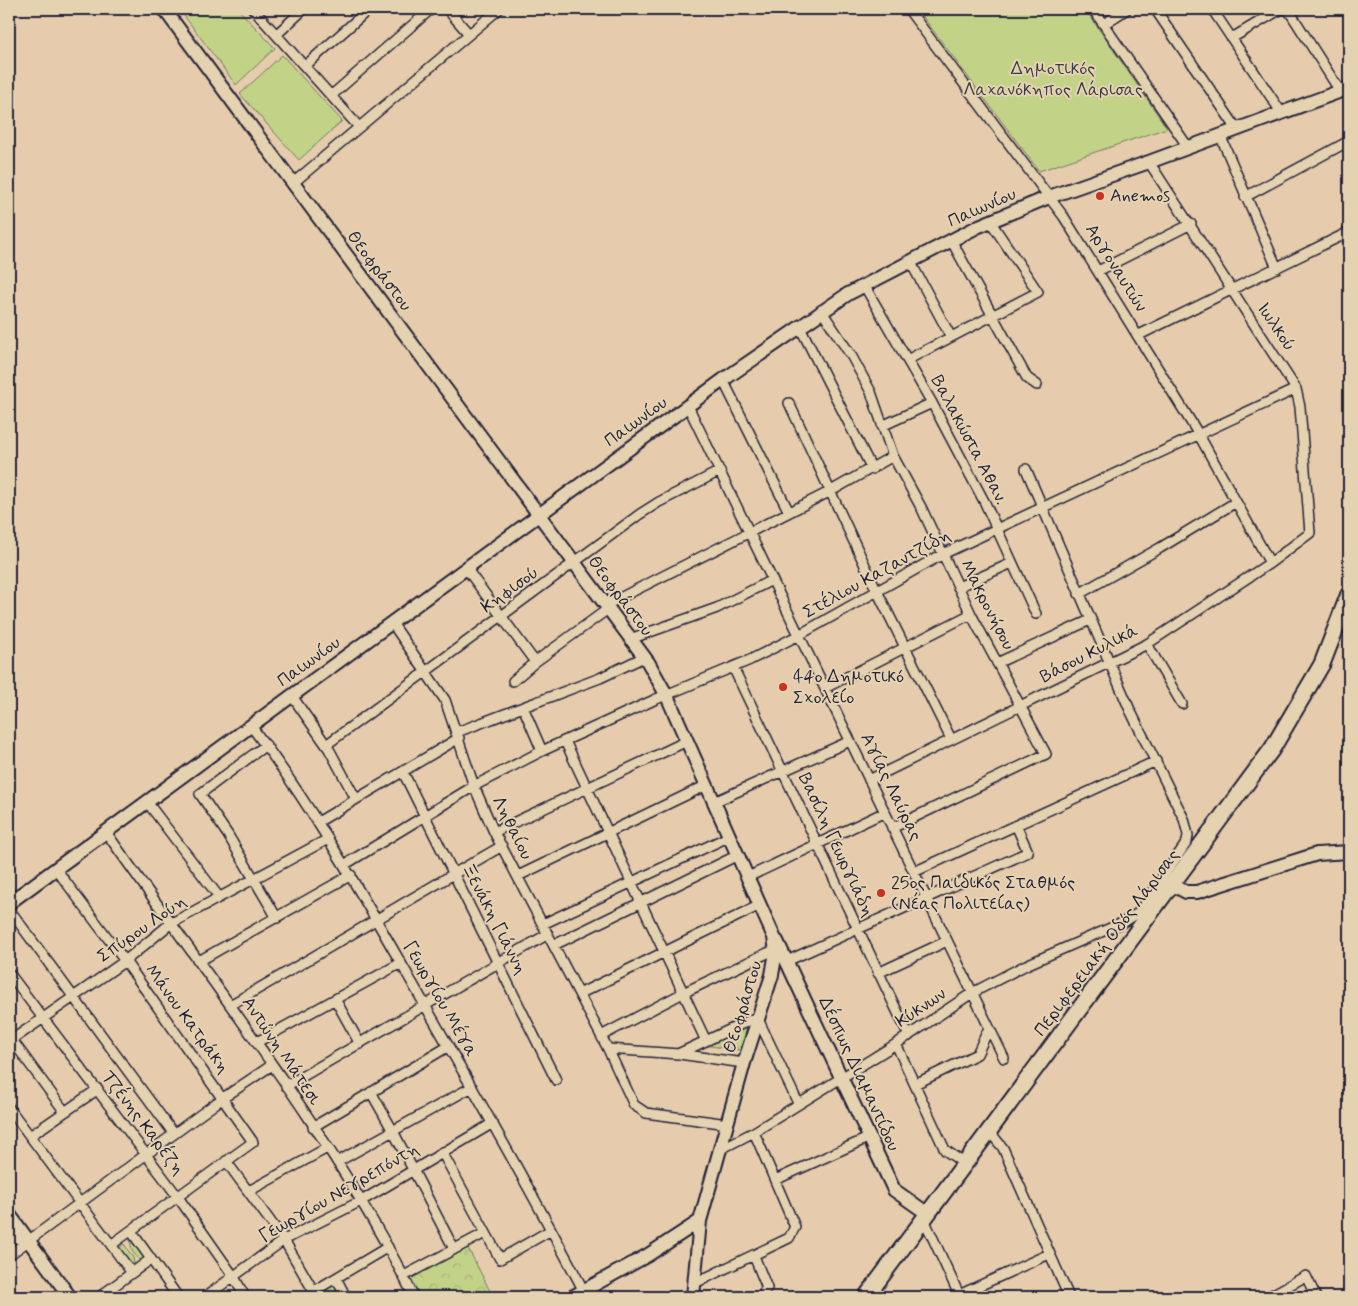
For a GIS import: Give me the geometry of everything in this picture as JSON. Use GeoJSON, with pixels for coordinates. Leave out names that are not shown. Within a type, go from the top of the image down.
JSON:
{"type":"FeatureCollection","features":[{"type":"Feature","properties":{"kind":"highway","name":"Περιφερειακή Οδός Λάρισας"},"geometry":{"type":"LineString","coordinates":[[866,1297],[989,1131],[1143,916],[1173,885],[1257,770],[1296,712],[1327,653],[1349,594]]}},
{"type":"Feature","properties":{"kind":"street","name":"Θεοφράστου"},"geometry":{"type":"LineString","coordinates":[[164,9],[644,657],[667,696],[760,904],[775,943],[772,975],[744,1062],[700,1221],[692,1293]]}},
{"type":"Feature","properties":{"kind":"street"},"geometry":{"type":"LineString","coordinates":[[254,9],[359,127]]}},
{"type":"Feature","properties":{"kind":"street"},"geometry":{"type":"LineString","coordinates":[[277,34],[304,9]]}},
{"type":"Feature","properties":{"kind":"street"},"geometry":{"type":"LineString","coordinates":[[305,66],[369,9]]}},
{"type":"Feature","properties":{"kind":"street"},"geometry":{"type":"LineString","coordinates":[[332,96],[431,9]]}},
{"type":"Feature","properties":{"kind":"street"},"geometry":{"type":"LineString","coordinates":[[447,9],[469,34]]}},
{"type":"Feature","properties":{"kind":"street"},"geometry":{"type":"LineString","coordinates":[[292,184],[499,9]]}},
{"type":"Feature","properties":{"kind":"street","name":"Αργοναυτών"},"geometry":{"type":"LineString","coordinates":[[908,9],[1049,196],[1098,270],[1139,334],[1199,435],[1270,564]]}},
{"type":"Feature","properties":{"kind":"street"},"geometry":{"type":"LineString","coordinates":[[1093,9],[1188,147]]}},
{"type":"Feature","properties":{"kind":"street"},"geometry":{"type":"LineString","coordinates":[[1104,24],[1127,9]]}},
{"type":"Feature","properties":{"kind":"street"},"geometry":{"type":"LineString","coordinates":[[1154,9],[1237,129]]}},
{"type":"Feature","properties":{"kind":"street"},"geometry":{"type":"LineString","coordinates":[[1212,9],[1281,112]]}},
{"type":"Feature","properties":{"kind":"street"},"geometry":{"type":"LineString","coordinates":[[1232,38],[1281,9]]}},
{"type":"Feature","properties":{"kind":"street"},"geometry":{"type":"LineString","coordinates":[[1288,9],[1345,89]]}},
{"type":"Feature","properties":{"kind":"street","name":"Παιωνίου"},"geometry":{"type":"LineString","coordinates":[[9,903],[821,310],[864,285],[951,240],[1049,196],[1149,162],[1345,89]]}},
{"type":"Feature","properties":{"kind":"street"},"geometry":{"type":"LineString","coordinates":[[1220,135],[1277,268]]}},
{"type":"Feature","properties":{"kind":"street"},"geometry":{"type":"LineString","coordinates":[[1245,197],[1349,141]]}},
{"type":"Feature","properties":{"kind":"street","name":"Ιωλκού"},"geometry":{"type":"LineString","coordinates":[[1149,162],[1191,224],[1296,389],[1300,407],[1310,532]]}},
{"type":"Feature","properties":{"kind":"street"},"geometry":{"type":"LineString","coordinates":[[907,360],[1038,292],[990,221]]}},
{"type":"Feature","properties":{"kind":"street"},"geometry":{"type":"LineString","coordinates":[[1098,270],[1191,224]]}},
{"type":"Feature","properties":{"kind":"street"},"geometry":{"type":"LineString","coordinates":[[1139,334],[1349,232]]}},
{"type":"Feature","properties":{"kind":"street"},"geometry":{"type":"LineString","coordinates":[[951,240],[1027,378],[1038,385]]}},
{"type":"Feature","properties":{"kind":"street"},"geometry":{"type":"LineString","coordinates":[[910,261],[951,337]]}},
{"type":"Feature","properties":{"kind":"street","name":"Βαλακώστα Αθαν."},"geometry":{"type":"LineString","coordinates":[[864,285],[932,402],[997,529],[1036,614]]}},
{"type":"Feature","properties":{"kind":"street","name":"Μακρονήσου"},"geometry":{"type":"LineString","coordinates":[[821,310],[852,357],[871,392],[893,456],[910,484],[971,614],[1046,754],[892,828]]}},
{"type":"Feature","properties":{"kind":"street"},"geometry":{"type":"LineString","coordinates":[[799,326],[872,469]]}},
{"type":"Feature","properties":{"kind":"street"},"geometry":{"type":"LineString","coordinates":[[723,380],[789,512]]}},
{"type":"Feature","properties":{"kind":"street","name":"Στέλιου Καζαντζίδη"},"geometry":{"type":"LineString","coordinates":[[344,865],[474,786],[542,751],[733,667],[799,635],[943,554],[1296,389]]}},
{"type":"Feature","properties":{"kind":"street"},"geometry":{"type":"LineString","coordinates":[[882,426],[932,402]]}},
{"type":"Feature","properties":{"kind":"street"},"geometry":{"type":"LineString","coordinates":[[789,404],[877,592],[951,740]]}},
{"type":"Feature","properties":{"kind":"street","name":"Αγίας Λαύρας"},"geometry":{"type":"LineString","coordinates":[[688,406],[1004,1058]]}},
{"type":"Feature","properties":{"kind":"street"},"geometry":{"type":"LineString","coordinates":[[513,681],[607,607],[831,491],[893,456]]}},
{"type":"Feature","properties":{"kind":"street"},"geometry":{"type":"LineString","coordinates":[[1026,469],[1109,663],[1184,819],[1188,835],[1185,847],[1143,916]]}},
{"type":"Feature","properties":{"kind":"street","name":"Κηφισού"},"geometry":{"type":"LineString","coordinates":[[326,745],[655,504],[720,472]]}},
{"type":"Feature","properties":{"kind":"street"},"geometry":{"type":"LineString","coordinates":[[1079,594],[1236,502]]}},
{"type":"Feature","properties":{"kind":"street","name":"Βάσου Κυλικά"},"geometry":{"type":"LineString","coordinates":[[869,780],[1022,707],[1147,644],[1270,564],[1310,532]]}},
{"type":"Feature","properties":{"kind":"street"},"geometry":{"type":"LineString","coordinates":[[958,588],[1012,563]]}},
{"type":"Feature","properties":{"kind":"street"},"geometry":{"type":"LineString","coordinates":[[466,568],[535,662]]}},
{"type":"Feature","properties":{"kind":"street"},"geometry":{"type":"LineString","coordinates":[[630,639],[717,608],[772,580]]}},
{"type":"Feature","properties":{"kind":"street"},"geometry":{"type":"LineString","coordinates":[[825,688],[971,614]]}},
{"type":"Feature","properties":{"kind":"street"},"geometry":{"type":"LineString","coordinates":[[997,663],[1090,620]]}},
{"type":"Feature","properties":{"kind":"street","name":"Ληθαίου"},"geometry":{"type":"LineString","coordinates":[[392,623],[445,700],[474,786],[494,832],[608,1049],[634,1105],[640,1111],[728,1124]]}},
{"type":"Feature","properties":{"kind":"street"},"geometry":{"type":"LineString","coordinates":[[1147,644],[1182,704]]}},
{"type":"Feature","properties":{"kind":"street"},"geometry":{"type":"LineString","coordinates":[[318,822],[403,772],[458,735],[600,678],[644,657]]}},
{"type":"Feature","properties":{"kind":"street","name":"Βασίλη Γεωργιάδη"},"geometry":{"type":"LineString","coordinates":[[733,667],[909,1036]]}},
{"type":"Feature","properties":{"kind":"street"},"geometry":{"type":"LineString","coordinates":[[292,696],[326,745],[356,799]]}},
{"type":"Feature","properties":{"kind":"street"},"geometry":{"type":"LineString","coordinates":[[523,708],[542,751]]}},
{"type":"Feature","properties":{"kind":"street","name":"Γεωργίου Μέγα"},"geometry":{"type":"LineString","coordinates":[[251,726],[318,822],[351,875],[552,1230],[581,1295]]}},
{"type":"Feature","properties":{"kind":"street"},"geometry":{"type":"LineString","coordinates":[[565,741],[706,1041]]}},
{"type":"Feature","properties":{"kind":"street"},"geometry":{"type":"LineString","coordinates":[[494,832],[687,741]]}},
{"type":"Feature","properties":{"kind":"street"},"geometry":{"type":"LineString","coordinates":[[714,802],[850,741]]}},
{"type":"Feature","properties":{"kind":"street"},"geometry":{"type":"LineString","coordinates":[[266,745],[200,794],[278,918]]}},
{"type":"Feature","properties":{"kind":"street"},"geometry":{"type":"LineString","coordinates":[[914,872],[1156,761]]}},
{"type":"Feature","properties":{"kind":"street","name":"Ξενάκη Γιάννη"},"geometry":{"type":"LineString","coordinates":[[403,772],[556,1080]]}},
{"type":"Feature","properties":{"kind":"street"},"geometry":{"type":"LineString","coordinates":[[518,876],[707,785]]}},
{"type":"Feature","properties":{"kind":"street"},"geometry":{"type":"LineString","coordinates":[[147,802],[219,897]]}},
{"type":"Feature","properties":{"kind":"street"},"geometry":{"type":"LineString","coordinates":[[748,877],[885,812]]}},
{"type":"Feature","properties":{"kind":"street"},"geometry":{"type":"LineString","coordinates":[[787,961],[1028,852],[1016,825]]}},
{"type":"Feature","properties":{"kind":"street","name":"Αντώνη Μάτεσι"},"geometry":{"type":"LineString","coordinates":[[106,832],[170,924],[257,1042],[363,1200],[414,1297]]}},
{"type":"Feature","properties":{"kind":"street"},"geometry":{"type":"LineString","coordinates":[[543,924],[730,836]]}},
{"type":"Feature","properties":{"kind":"street","name":"Σπύρου Λούη"},"geometry":{"type":"LineString","coordinates":[[10,1041],[125,960],[170,924],[328,839]]}},
{"type":"Feature","properties":{"kind":"street"},"geometry":{"type":"LineString","coordinates":[[230,1005],[502,846]]}},
{"type":"Feature","properties":{"kind":"street"},"geometry":{"type":"LineString","coordinates":[[1173,885],[1186,892],[1197,892],[1317,854],[1349,852]]}},
{"type":"Feature","properties":{"kind":"street"},"geometry":{"type":"LineString","coordinates":[[554,945],[738,855]]}},
{"type":"Feature","properties":{"kind":"street","name":"Μάνου Κατράκη"},"geometry":{"type":"LineString","coordinates":[[56,869],[125,960],[253,1142],[226,1161]]}},
{"type":"Feature","properties":{"kind":"street"},"geometry":{"type":"LineString","coordinates":[[199,961],[351,875]]}},
{"type":"Feature","properties":{"kind":"street"},"geometry":{"type":"LineString","coordinates":[[579,994],[760,904]]}},
{"type":"Feature","properties":{"kind":"street"},"geometry":{"type":"LineString","coordinates":[[9,909],[174,1134]]}},
{"type":"Feature","properties":{"kind":"street","name":"Κύκνων"},"geometry":{"type":"LineString","coordinates":[[721,1149],[754,1132],[909,1036],[972,993],[1026,965],[1124,922],[1143,916]]}},
{"type":"Feature","properties":{"kind":"street"},"geometry":{"type":"LineString","coordinates":[[286,1086],[548,934]]}},
{"type":"Feature","properties":{"kind":"street"},"geometry":{"type":"LineString","coordinates":[[878,973],[947,940]]}},
{"type":"Feature","properties":{"kind":"street"},"geometry":{"type":"LineString","coordinates":[[600,1036],[775,943]]}},
{"type":"Feature","properties":{"kind":"street","name":"Δέσπως Διαμαντίδου"},"geometry":{"type":"LineString","coordinates":[[775,943],[787,961],[894,1190],[926,1216]]}},
{"type":"Feature","properties":{"kind":"street"},"geometry":{"type":"LineString","coordinates":[[257,1042],[400,963]]}},
{"type":"Feature","properties":{"kind":"street","name":"Τζένης Καρέζη"},"geometry":{"type":"LineString","coordinates":[[9,973],[178,1197],[234,1277],[245,1297]]}},
{"type":"Feature","properties":{"kind":"street"},"geometry":{"type":"LineString","coordinates":[[335,999],[360,1044]]}},
{"type":"Feature","properties":{"kind":"street"},"geometry":{"type":"LineString","coordinates":[[679,1054],[758,1018],[798,1103]]}},
{"type":"Feature","properties":{"kind":"street"},"geometry":{"type":"LineString","coordinates":[[915,1084],[977,1054],[990,1028]]}},
{"type":"Feature","properties":{"kind":"street"},"geometry":{"type":"LineString","coordinates":[[10,1041],[65,1112]]}},
{"type":"Feature","properties":{"kind":"street"},"geometry":{"type":"LineString","coordinates":[[896,1044],[945,1150],[964,1164]]}},
{"type":"Feature","properties":{"kind":"street"},"geometry":{"type":"LineString","coordinates":[[313,1127],[448,1046]]}},
{"type":"Feature","properties":{"kind":"street"},"geometry":{"type":"LineString","coordinates":[[608,1049],[679,1054],[744,1062]]}},
{"type":"Feature","properties":{"kind":"street"},"geometry":{"type":"LineString","coordinates":[[9,1255],[223,1098],[272,1065]]}},
{"type":"Feature","properties":{"kind":"street"},"geometry":{"type":"LineString","coordinates":[[337,1162],[472,1087]]}},
{"type":"Feature","properties":{"kind":"street"},"geometry":{"type":"LineString","coordinates":[[30,1136],[98,1090]]}},
{"type":"Feature","properties":{"kind":"street"},"geometry":{"type":"LineString","coordinates":[[371,1092],[454,1249]]}},
{"type":"Feature","properties":{"kind":"street"},"geometry":{"type":"LineString","coordinates":[[9,1108],[132,1273]]}},
{"type":"Feature","properties":{"kind":"street","name":"Γεωργίου Νεγρεπόντη"},"geometry":{"type":"LineString","coordinates":[[205,1297],[284,1240],[363,1200],[493,1123]]}},
{"type":"Feature","properties":{"kind":"street"},"geometry":{"type":"LineString","coordinates":[[989,1131],[1002,1148],[1069,1297]]}},
{"type":"Feature","properties":{"kind":"street"},"geometry":{"type":"LineString","coordinates":[[692,1293],[754,1256],[789,1238],[795,1228],[754,1132]]}},
{"type":"Feature","properties":{"kind":"street"},"geometry":{"type":"LineString","coordinates":[[775,1180],[870,1137]]}},
{"type":"Feature","properties":{"kind":"street"},"geometry":{"type":"LineString","coordinates":[[249,1190],[327,1148]]}},
{"type":"Feature","properties":{"kind":"street"},"geometry":{"type":"LineString","coordinates":[[442,1152],[500,1259],[552,1230]]}},
{"type":"Feature","properties":{"kind":"street"},"geometry":{"type":"LineString","coordinates":[[111,1245],[226,1161],[284,1240],[316,1294],[336,1278],[388,1247]]}},
{"type":"Feature","properties":{"kind":"street"},"geometry":{"type":"LineString","coordinates":[[9,1214],[70,1297]]}},
{"type":"Feature","properties":{"kind":"street"},"geometry":{"type":"LineString","coordinates":[[926,1216],[959,1296],[1049,1254]]}},
{"type":"Feature","properties":{"kind":"street"},"geometry":{"type":"LineString","coordinates":[[581,1295],[700,1221]]}},
{"type":"Feature","properties":{"kind":"street"},"geometry":{"type":"LineString","coordinates":[[131,1231],[178,1297]]}},
{"type":"Feature","properties":{"kind":"street"},"geometry":{"type":"LineString","coordinates":[[404,1276],[485,1233]]}},
{"type":"Feature","properties":{"kind":"street"},"geometry":{"type":"LineString","coordinates":[[9,1237],[29,1241]]}},
{"type":"Feature","properties":{"kind":"street"},"geometry":{"type":"LineString","coordinates":[[754,1256],[767,1288],[761,1297]]}},
{"type":"Feature","properties":{"kind":"street"},"geometry":{"type":"LineString","coordinates":[[99,1297],[151,1259]]}},
{"type":"Feature","properties":{"kind":"street"},"geometry":{"type":"LineString","coordinates":[[1268,1297],[1306,1276],[1316,1297]]}},
{"type":"Feature","properties":{"kind":"street"},"geometry":{"type":"LineString","coordinates":[[336,1278],[346,1297]]}},
{"type":"Feature","properties":{"kind":"green space"},"geometry":{"type":"Polygon","coordinates":[[[179,9],[238,9],[275,48],[236,85],[179,9]]]}},
{"type":"Feature","properties":{"kind":"green space","name":"Δημοτικός Λαχανόκηπος Λάρισας"},"geometry":{"type":"Polygon","coordinates":[[[917,9],[1085,9],[1167,128],[1039,171],[917,9]]]}},
{"type":"Feature","properties":{"kind":"green space"},"geometry":{"type":"Polygon","coordinates":[[[282,55],[342,121],[299,160],[240,94],[282,55]]]}},
{"type":"Feature","properties":{"kind":"green space"},"geometry":{"type":"Polygon","coordinates":[[[750,1022],[740,1050],[702,1045],[750,1022]]]}},
{"type":"Feature","properties":{"kind":"green space"},"geometry":{"type":"Polygon","coordinates":[[[133,1238],[148,1258],[141,1263],[132,1251],[130,1240],[133,1238]]]}},
{"type":"Feature","properties":{"kind":"green space"},"geometry":{"type":"Polygon","coordinates":[[[124,1244],[133,1258],[135,1268],[133,1269],[118,1249],[124,1244]]]}},
{"type":"Feature","properties":{"kind":"green space"},"geometry":{"type":"Polygon","coordinates":[[[467,1246],[493,1297],[419,1297],[408,1277],[467,1246]]]}},
{"type":"Feature","properties":{"kind":"green space"},"geometry":{"type":"Polygon","coordinates":[[[333,1285],[340,1297],[320,1296],[319,1293],[333,1285]]]}},
{"type":"Feature","properties":{"kind":"place","name":"Anemos"},"geometry":{"type":"Point","coordinates":[1100,196]}},
{"type":"Feature","properties":{"kind":"place","name":"44ο Δημοτικό Σχολείο"},"geometry":{"type":"Point","coordinates":[783,687]}},
{"type":"Feature","properties":{"kind":"place","name":"25ος Παιδικός Σταθμός (Νέας Πολιτείας)"},"geometry":{"type":"Point","coordinates":[881,893]}}]}
